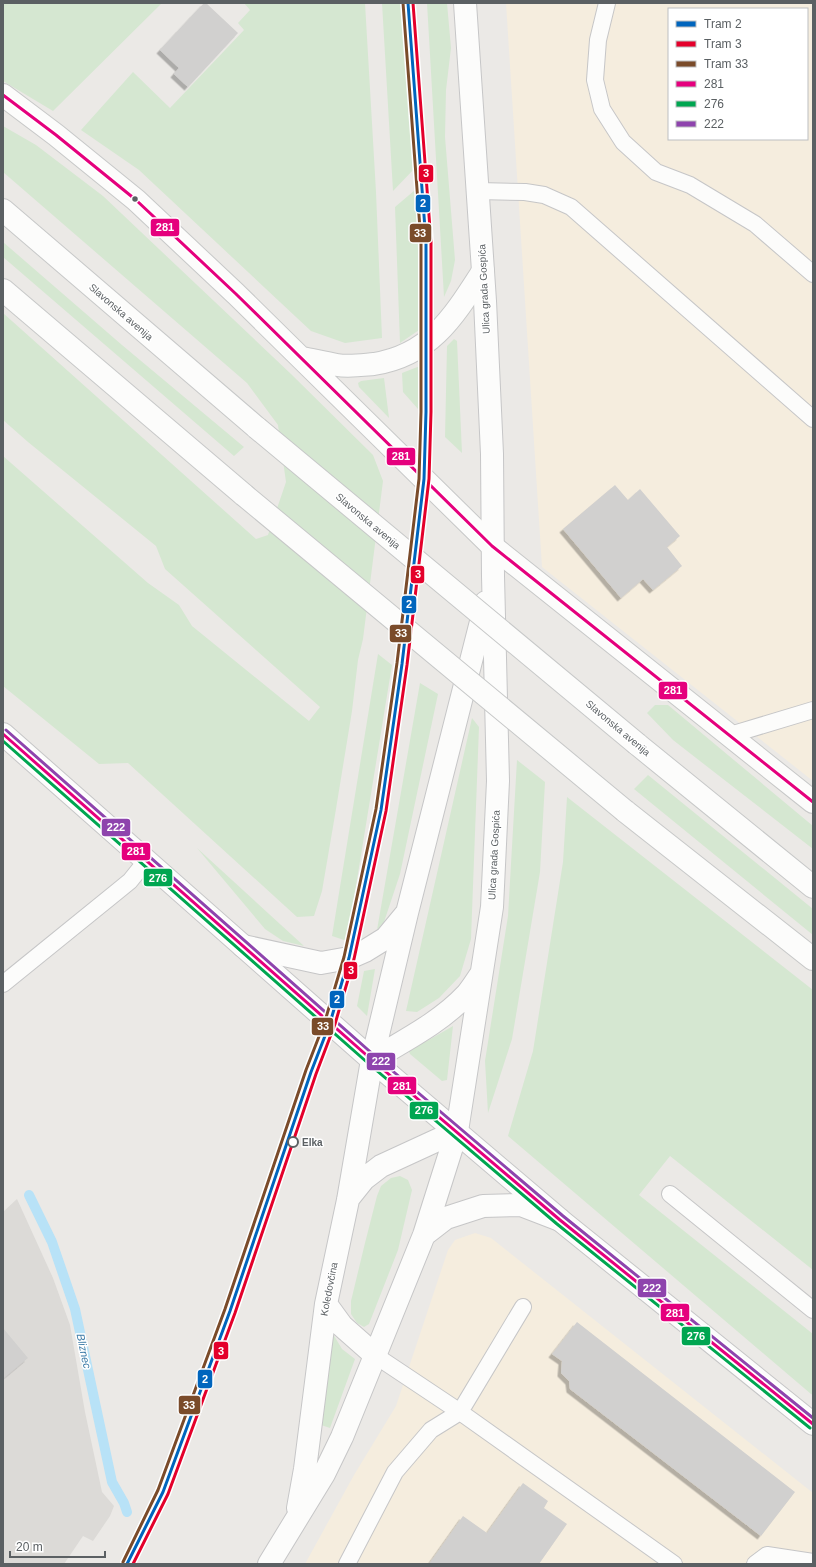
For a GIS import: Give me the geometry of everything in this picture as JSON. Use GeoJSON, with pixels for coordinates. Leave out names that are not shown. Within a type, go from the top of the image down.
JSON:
{"type":"FeatureCollection","features":[{"type":"Feature","properties":{"kind":"street","name":"Ulica grada Gospića"},"geometry":{"type":"LineString","coordinates":[[456,1131],[492,907],[498,781],[492,546],[492,454],[483,271],[465,3]]}},
{"type":"Feature","properties":{"kind":"street"},"geometry":{"type":"LineString","coordinates":[[3,95],[56,135],[136,200],[302,358],[492,546],[813,802]]}},
{"type":"Feature","properties":{"kind":"street","name":"Slavonska avenija"},"geometry":{"type":"LineString","coordinates":[[3,210],[256,428],[637,744],[813,887]]}},
{"type":"Feature","properties":{"kind":"street"},"geometry":{"type":"LineString","coordinates":[[302,358],[339,365],[362,365],[385,362],[407,355],[427,343],[442,327],[462,304],[483,271]]}},
{"type":"Feature","properties":{"kind":"street"},"geometry":{"type":"LineString","coordinates":[[3,290],[244,495],[625,811],[813,959]]}},
{"type":"Feature","properties":{"kind":"street","name":"Ulica grada Gospića"},"geometry":{"type":"LineString","coordinates":[[372,1060],[407,913],[493,576]]}},
{"type":"Feature","properties":{"kind":"street"},"geometry":{"type":"LineString","coordinates":[[3,734],[372,1060],[560,1220],[813,1424]]}},
{"type":"Feature","properties":{"kind":"street"},"geometry":{"type":"LineString","coordinates":[[244,946],[321,963],[349,958],[365,951],[386,938],[407,913]]}},
{"type":"Feature","properties":{"kind":"street"},"geometry":{"type":"LineString","coordinates":[[372,1060],[426,1028],[447,1012],[467,994],[482,973]]}},
{"type":"Feature","properties":{"kind":"street","name":"Koledovčina"},"geometry":{"type":"LineString","coordinates":[[296,1519],[305,1469],[326,1304],[348,1200],[372,1060]]}},
{"type":"Feature","properties":{"kind":"street"},"geometry":{"type":"LineString","coordinates":[[348,1200],[364,1179],[381,1166],[456,1131]]}},
{"type":"Feature","properties":{"kind":"street","name":"Koledovčina"},"geometry":{"type":"LineString","coordinates":[[269,1564],[324,1474],[333,1456],[376,1356],[424,1235],[456,1131]]}},
{"type":"Feature","properties":{"kind":"street"},"geometry":{"type":"LineString","coordinates":[[424,1235],[446,1218],[483,1206],[521,1205],[560,1220]]}},
{"type":"Feature","properties":{"kind":"street"},"geometry":{"type":"LineString","coordinates":[[326,1304],[342,1326],[376,1356]]}},
{"type":"Feature","properties":{"kind":"lane"},"geometry":{"type":"LineString","coordinates":[[607,3],[598,40],[595,80],[602,109],[623,142],[656,172],[690,185],[755,224],[813,274]]}},
{"type":"Feature","properties":{"kind":"lane"},"geometry":{"type":"LineString","coordinates":[[478,191],[525,192],[544,195],[571,207],[813,419]]}},
{"type":"Feature","properties":{"kind":"lane"},"geometry":{"type":"LineString","coordinates":[[730,735],[813,710]]}},
{"type":"Feature","properties":{"kind":"lane"},"geometry":{"type":"LineString","coordinates":[[3,984],[130,881],[146,861]]}},
{"type":"Feature","properties":{"kind":"lane"},"geometry":{"type":"LineString","coordinates":[[670,1194],[813,1310]]}},
{"type":"Feature","properties":{"kind":"lane"},"geometry":{"type":"LineString","coordinates":[[348,1564],[395,1472],[431,1430],[460,1412],[523,1307]]}},
{"type":"Feature","properties":{"kind":"lane"},"geometry":{"type":"LineString","coordinates":[[376,1356],[460,1412],[674,1564]]}},
{"type":"Feature","properties":{"kind":"lane"},"geometry":{"type":"LineString","coordinates":[[755,1564],[768,1555],[813,1562]]}},
{"type":"Feature","properties":{"kind":"shaded area"},"geometry":{"type":"Polygon","coordinates":[[[506,3],[813,3],[813,781],[542,567],[506,3]]]}},
{"type":"Feature","properties":{"kind":"shaded area"},"geometry":{"type":"Polygon","coordinates":[[[17,1199],[53,1278],[70,1325],[85,1412],[102,1492],[114,1506],[110,1516],[93,1541],[83,1536],[64,1564],[3,1564],[3,1212],[17,1199]]]}},
{"type":"Feature","properties":{"kind":"shaded area"},"geometry":{"type":"Polygon","coordinates":[[[475,1233],[491,1238],[813,1493],[813,1564],[305,1564],[354,1475],[396,1406],[448,1250],[455,1240],[475,1233]]]}},
{"type":"Feature","properties":{"kind":"green space"},"geometry":{"type":"Polygon","coordinates":[[[3,3],[162,3],[53,111],[3,81],[3,3]]]}},
{"type":"Feature","properties":{"kind":"green space"},"geometry":{"type":"Polygon","coordinates":[[[244,3],[365,3],[376,192],[382,338],[345,343],[311,331],[139,170],[81,130],[133,72],[170,108],[244,30],[238,23],[250,10],[244,3]]]}},
{"type":"Feature","properties":{"kind":"green space"},"geometry":{"type":"Polygon","coordinates":[[[382,3],[401,3],[415,168],[393,191],[382,3]]]}},
{"type":"Feature","properties":{"kind":"green space"},"geometry":{"type":"Polygon","coordinates":[[[427,3],[447,3],[451,48],[446,90],[445,137],[455,260],[451,281],[444,297],[427,3]]]}},
{"type":"Feature","properties":{"kind":"green space"},"geometry":{"type":"Polygon","coordinates":[[[3,126],[36,145],[103,196],[291,374],[373,455],[383,481],[363,639],[358,660],[352,711],[322,891],[314,916],[297,917],[128,763],[99,764],[3,686],[3,456],[148,583],[179,605],[192,626],[309,721],[320,707],[165,569],[156,546],[3,420],[3,313],[256,539],[268,535],[286,482],[278,425],[247,383],[3,172],[3,126]]]}},
{"type":"Feature","properties":{"kind":"green space"},"geometry":{"type":"Polygon","coordinates":[[[415,190],[422,328],[400,343],[395,207],[415,190]]]}},
{"type":"Feature","properties":{"kind":"green space"},"geometry":{"type":"Polygon","coordinates":[[[3,242],[122,345],[244,447],[234,456],[3,257],[3,242]]]}},
{"type":"Feature","properties":{"kind":"green space"},"geometry":{"type":"Polygon","coordinates":[[[454,339],[457,341],[462,453],[445,437],[447,346],[454,339]]]}},
{"type":"Feature","properties":{"kind":"green space"},"geometry":{"type":"Polygon","coordinates":[[[420,366],[421,408],[418,409],[403,392],[402,373],[420,366]]]}},
{"type":"Feature","properties":{"kind":"green space"},"geometry":{"type":"Polygon","coordinates":[[[384,378],[389,418],[359,387],[358,383],[361,381],[384,378]]]}},
{"type":"Feature","properties":{"kind":"green space"},"geometry":{"type":"Polygon","coordinates":[[[378,654],[392,665],[347,941],[332,936],[378,654]]]}},
{"type":"Feature","properties":{"kind":"green space"},"geometry":{"type":"Polygon","coordinates":[[[420,683],[438,694],[400,874],[384,922],[377,930],[420,683]]]}},
{"type":"Feature","properties":{"kind":"green space"},"geometry":{"type":"Polygon","coordinates":[[[655,705],[668,705],[813,826],[813,849],[673,740],[647,713],[655,705]]]}},
{"type":"Feature","properties":{"kind":"green space"},"geometry":{"type":"Polygon","coordinates":[[[472,718],[479,727],[471,939],[460,976],[439,998],[417,1012],[406,1011],[472,718]]]}},
{"type":"Feature","properties":{"kind":"green space"},"geometry":{"type":"Polygon","coordinates":[[[517,760],[545,782],[540,872],[512,1039],[488,1113],[485,1061],[508,916],[517,760]]]}},
{"type":"Feature","properties":{"kind":"green space"},"geometry":{"type":"Polygon","coordinates":[[[648,775],[813,909],[813,935],[634,789],[648,775]]]}},
{"type":"Feature","properties":{"kind":"green space"},"geometry":{"type":"Polygon","coordinates":[[[567,797],[813,990],[813,1270],[670,1156],[639,1195],[813,1334],[813,1395],[508,1136],[533,1051],[563,862],[567,797]]]}},
{"type":"Feature","properties":{"kind":"green space"},"geometry":{"type":"Polygon","coordinates":[[[197,848],[304,946],[283,941],[265,929],[197,848]]]}},
{"type":"Feature","properties":{"kind":"green space"},"geometry":{"type":"Polygon","coordinates":[[[375,969],[367,1016],[357,1006],[364,971],[375,969]]]}},
{"type":"Feature","properties":{"kind":"green space"},"geometry":{"type":"Polygon","coordinates":[[[453,1026],[447,1080],[442,1081],[410,1054],[408,1049],[411,1045],[427,1041],[453,1026]]]}},
{"type":"Feature","properties":{"kind":"green space"},"geometry":{"type":"Polygon","coordinates":[[[400,1176],[408,1180],[412,1190],[398,1250],[369,1324],[364,1327],[357,1323],[351,1314],[351,1301],[377,1196],[381,1186],[391,1178],[400,1176]]]}},
{"type":"Feature","properties":{"kind":"green space"},"geometry":{"type":"Polygon","coordinates":[[[333,1334],[342,1349],[355,1359],[330,1428],[321,1425],[333,1334]]]}},
{"type":"Feature","properties":{"kind":"building"},"geometry":{"type":"Polygon","coordinates":[[[204,3],[206,3],[238,33],[188,87],[174,74],[179,68],[160,50],[204,3]]]}},
{"type":"Feature","properties":{"kind":"building"},"geometry":{"type":"Polygon","coordinates":[[[615,485],[628,500],[640,489],[680,536],[667,547],[682,566],[653,590],[643,579],[621,598],[563,529],[615,485]]]}},
{"type":"Feature","properties":{"kind":"building"},"geometry":{"type":"Polygon","coordinates":[[[577,1322],[795,1492],[761,1536],[570,1389],[569,1381],[561,1373],[562,1361],[552,1354],[577,1322]]]}},
{"type":"Feature","properties":{"kind":"building"},"geometry":{"type":"Polygon","coordinates":[[[3,1328],[28,1358],[3,1379],[3,1328]]]}},
{"type":"Feature","properties":{"kind":"building"},"geometry":{"type":"Polygon","coordinates":[[[523,1483],[548,1501],[544,1508],[567,1524],[539,1564],[429,1564],[463,1516],[487,1533],[523,1483]]]}},
{"type":"Feature","properties":{"kind":"waterway","name":"Bliznec"},"geometry":{"type":"LineString","coordinates":[[29,1195],[52,1242],[75,1309],[112,1482],[124,1503],[127,1512]]}},
{"type":"Feature","properties":{"kind":"tram line","name":"33"},"geometry":{"type":"LineString","coordinates":[[123,1562],[158,1490],[225,1309],[306,1070],[325,1021],[344,957],[376,809],[397,663],[419,479],[421,412],[421,242],[403,3]]}},
{"type":"Feature","properties":{"kind":"tram line","name":"2"},"geometry":{"type":"LineString","coordinates":[[127,1564],[163,1492],[230,1311],[311,1072],[330,1023],[349,958],[381,810],[402,664],[424,479],[426,412],[426,242],[408,3]]}},
{"type":"Feature","properties":{"kind":"tram line","name":"3"},"geometry":{"type":"LineString","coordinates":[[133,1564],[168,1494],[235,1313],[316,1074],[335,1024],[354,959],[386,811],[407,665],[429,479],[431,412],[431,242],[413,3]]}},
{"type":"Feature","properties":{"kind":"transit line","name":"281"},"geometry":{"type":"LineString","coordinates":[[3,95],[56,135],[136,200],[236,294],[492,546],[813,802]]}},
{"type":"Feature","properties":{"kind":"transit line","name":"222"},"geometry":{"type":"LineString","coordinates":[[6,730],[375,1056],[563,1216],[813,1418]]}},
{"type":"Feature","properties":{"kind":"transit line","name":"281"},"geometry":{"type":"LineString","coordinates":[[3,734],[372,1060],[560,1220],[813,1424]]}},
{"type":"Feature","properties":{"kind":"transit line","name":"276"},"geometry":{"type":"LineString","coordinates":[[3,741],[369,1064],[557,1224],[810,1428]]}},
{"type":"Feature","properties":{"kind":"place","name":"Elka"},"geometry":{"type":"Point","coordinates":[293,1142]}}]}
